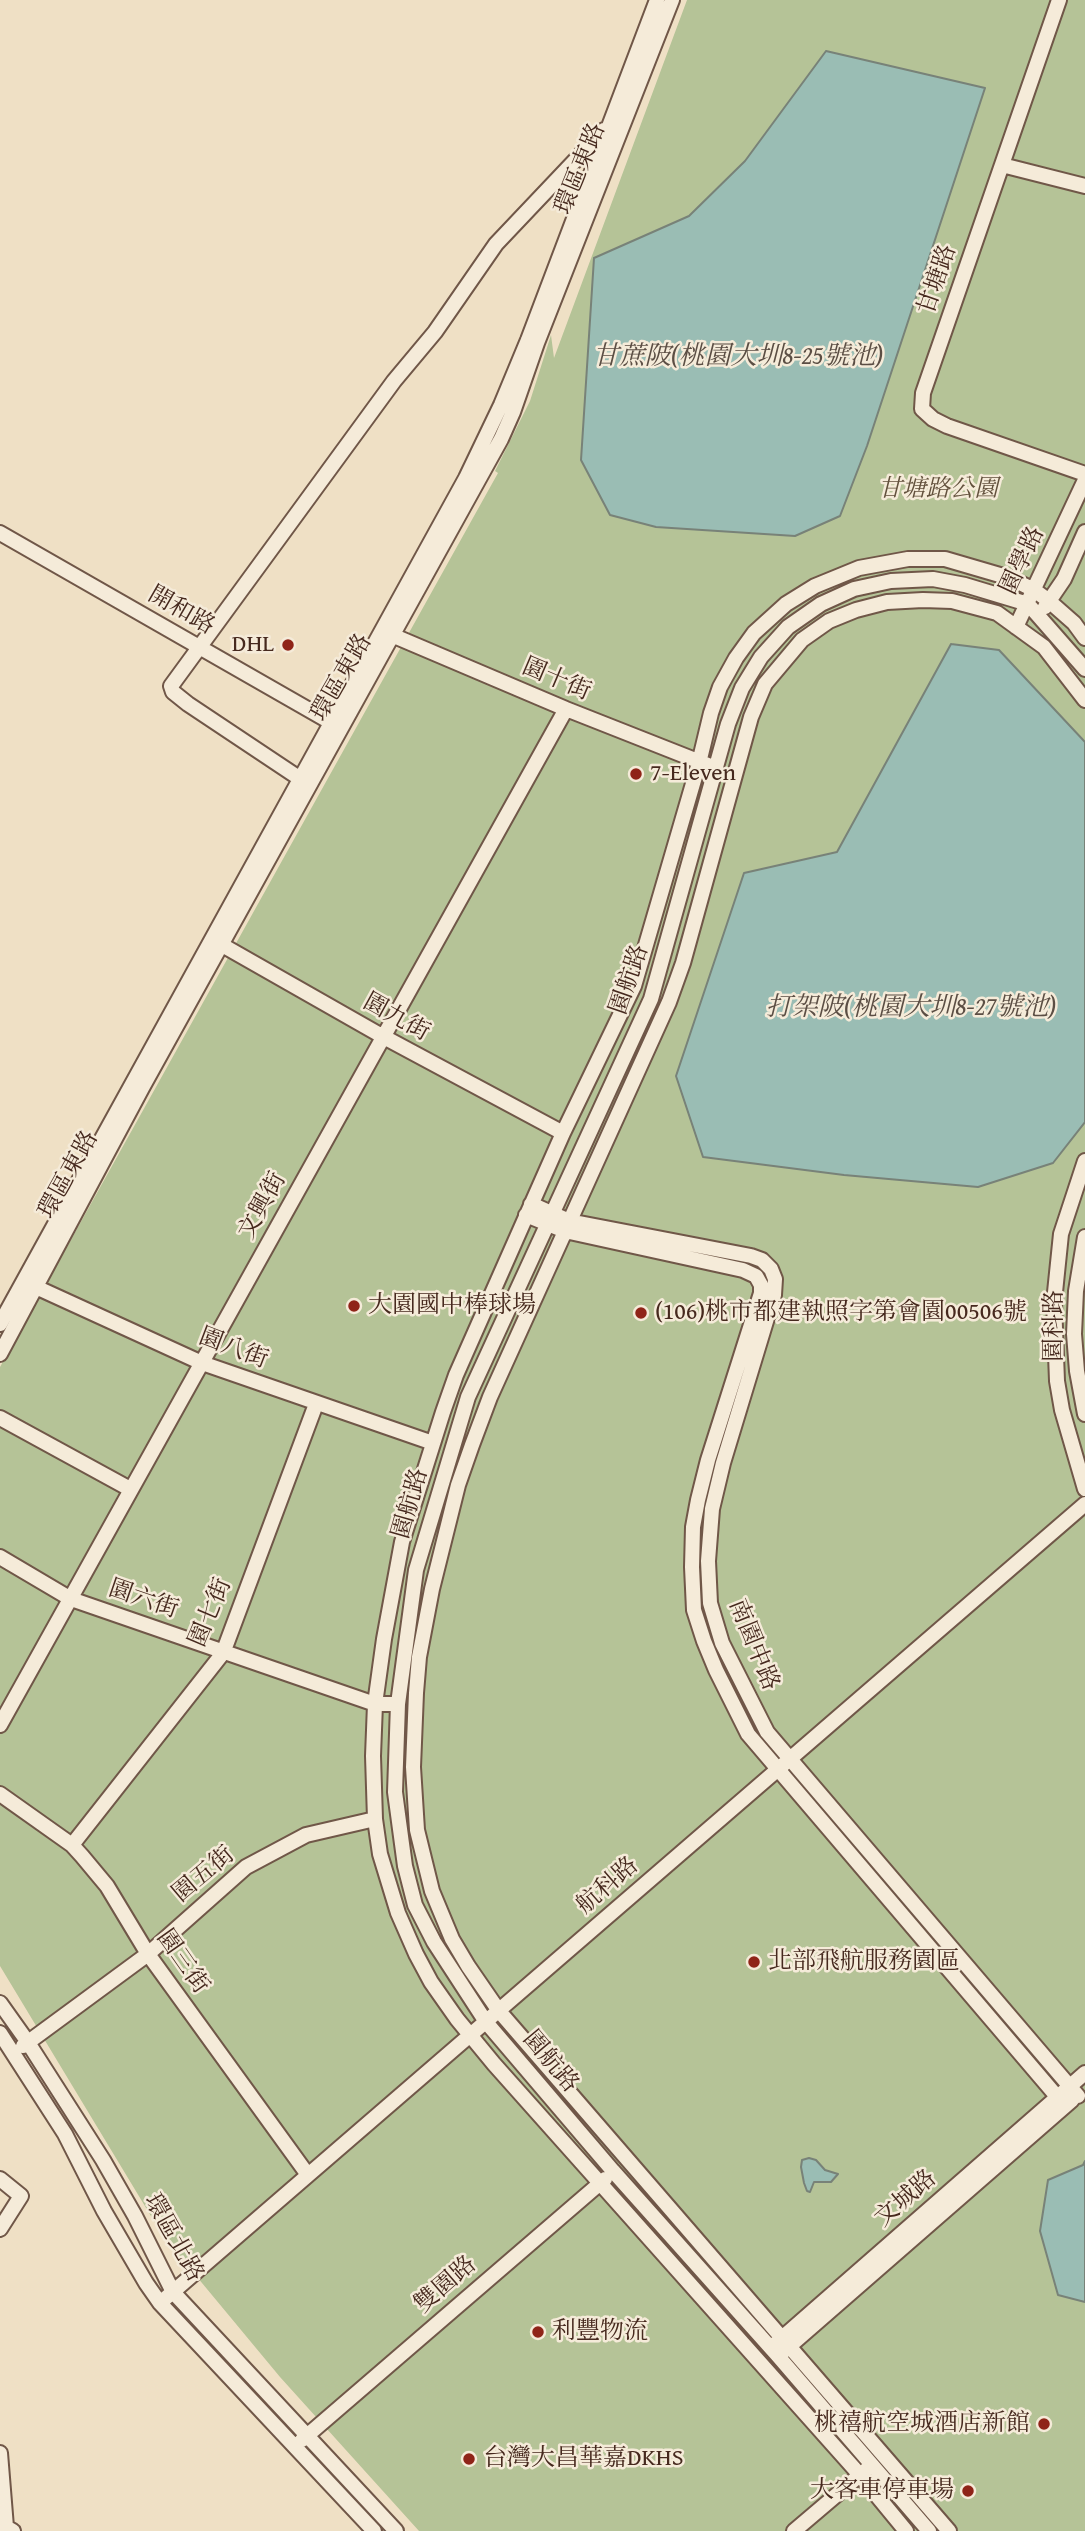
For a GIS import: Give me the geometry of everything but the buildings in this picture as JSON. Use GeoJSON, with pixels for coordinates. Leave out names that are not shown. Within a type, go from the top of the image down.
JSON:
{"type":"FeatureCollection","features":[{"type":"Feature","properties":{"kind":"street","name":"環區東路"},"geometry":{"type":"LineString","coordinates":[[387,633],[501,405],[657,0]]}},
{"type":"Feature","properties":{"kind":"street","name":"環區東路"},"geometry":{"type":"LineString","coordinates":[[0,1354],[30,1284],[216,942],[335,725],[513,412],[537,343],[671,0]]}},
{"type":"Feature","properties":{"kind":"street","name":"甘塘路"},"geometry":{"type":"LineString","coordinates":[[1059,0],[923,393],[922,409],[947,426],[1085,474]]}},
{"type":"Feature","properties":{"kind":"street"},"geometry":{"type":"LineString","coordinates":[[299,778],[173,692],[171,686],[394,381],[435,332],[496,244],[610,124]]}},
{"type":"Feature","properties":{"kind":"street"},"geometry":{"type":"LineString","coordinates":[[1002,165],[1085,186]]}},
{"type":"Feature","properties":{"kind":"street","name":"園學路"},"geometry":{"type":"LineString","coordinates":[[1017,626],[1085,480]]}},
{"type":"Feature","properties":{"kind":"street","name":"園學路"},"geometry":{"type":"LineString","coordinates":[[1017,626],[1039,617],[1064,579],[1085,532]]}},
{"type":"Feature","properties":{"kind":"street","name":"開和路"},"geometry":{"type":"LineString","coordinates":[[0,533],[335,725]]}},
{"type":"Feature","properties":{"kind":"street"},"geometry":{"type":"LineString","coordinates":[[906,2531],[494,2064],[447,2007],[416,1954],[380,1854],[375,1819],[375,1704],[402,1542],[456,1375],[563,1133],[634,985],[699,763],[710,713],[736,658],[754,633],[786,604],[836,575],[885,561],[928,558],[974,566],[1010,578],[1031,597],[1039,617],[1085,669]]}},
{"type":"Feature","properties":{"kind":"street","name":"園航路"},"geometry":{"type":"LineString","coordinates":[[929,2531],[486,2022],[434,1942],[415,1905],[405,1866],[396,1792],[398,1704],[416,1570],[468,1397],[651,999],[728,724],[742,688],[761,657],[788,627],[821,604],[854,589],[891,581],[933,579],[1031,597]]}},
{"type":"Feature","properties":{"kind":"street"},"geometry":{"type":"LineString","coordinates":[[1031,597],[1049,601],[1074,623],[1085,638]]}},
{"type":"Feature","properties":{"kind":"street"},"geometry":{"type":"LineString","coordinates":[[949,2531],[499,2011],[452,1939],[432,1891],[417,1830],[413,1767],[416,1693],[419,1657],[432,1589],[458,1485],[489,1397],[669,1002],[683,963],[751,717],[765,684],[802,640],[829,621],[887,602],[952,601],[997,613],[1017,626],[1044,647],[1085,700]]}},
{"type":"Feature","properties":{"kind":"street","name":"園十街"},"geometry":{"type":"LineString","coordinates":[[387,633],[699,763],[716,766]]}},
{"type":"Feature","properties":{"kind":"street","name":"文興街"},"geometry":{"type":"LineString","coordinates":[[0,1725],[566,709]]}},
{"type":"Feature","properties":{"kind":"street","name":"環區東路"},"geometry":{"type":"LineString","coordinates":[[216,942],[299,778],[335,725]]}},
{"type":"Feature","properties":{"kind":"street","name":"園九街"},"geometry":{"type":"LineString","coordinates":[[216,942],[382,1036],[563,1133]]}},
{"type":"Feature","properties":{"kind":"street"},"geometry":{"type":"LineString","coordinates":[[1085,1161],[1061,1234],[1054,1302],[1057,1381],[1062,1410],[1085,1489]]}},
{"type":"Feature","properties":{"kind":"street","name":"南園中路"},"geometry":{"type":"LineString","coordinates":[[529,1210],[567,1226],[743,1270],[756,1276],[761,1285],[761,1293],[708,1460],[694,1527],[694,1610],[716,1670],[748,1734],[1062,2101]]}},
{"type":"Feature","properties":{"kind":"street","name":"南園中路"},"geometry":{"type":"LineString","coordinates":[[567,1226],[751,1256],[762,1260],[771,1269],[775,1279],[774,1295],[723,1463],[712,1509],[708,1561],[710,1603],[722,1643],[766,1732],[1078,2091]]}},
{"type":"Feature","properties":{"kind":"street","name":"園科路"},"geometry":{"type":"LineString","coordinates":[[1085,1237],[1076,1291],[1074,1334],[1085,1414]]}},
{"type":"Feature","properties":{"kind":"street","name":"環區東路"},"geometry":{"type":"LineString","coordinates":[[0,1324],[30,1284]]}},
{"type":"Feature","properties":{"kind":"street","name":"園八街"},"geometry":{"type":"LineString","coordinates":[[30,1284],[202,1363],[433,1443]]}},
{"type":"Feature","properties":{"kind":"street","name":"園七街"},"geometry":{"type":"LineString","coordinates":[[72,1845],[223,1653],[316,1404]]}},
{"type":"Feature","properties":{"kind":"street"},"geometry":{"type":"LineString","coordinates":[[0,1418],[130,1489]]}},
{"type":"Feature","properties":{"kind":"street","name":"航科路"},"geometry":{"type":"LineString","coordinates":[[160,2303],[1085,1504]]}},
{"type":"Feature","properties":{"kind":"street","name":"園六街"},"geometry":{"type":"LineString","coordinates":[[0,1557],[71,1599],[375,1704],[398,1704]]}},
{"type":"Feature","properties":{"kind":"street","name":"園三街"},"geometry":{"type":"LineString","coordinates":[[0,1794],[72,1845],[107,1886],[148,1954],[308,2175]]}},
{"type":"Feature","properties":{"kind":"street","name":"園五街"},"geometry":{"type":"LineString","coordinates":[[15,2053],[27,2041],[148,1954],[246,1867],[306,1835],[375,1819]]}},
{"type":"Feature","properties":{"kind":"street","name":"環區北路"},"geometry":{"type":"LineString","coordinates":[[0,2003],[103,2160],[173,2292],[396,2531]]}},
{"type":"Feature","properties":{"kind":"street","name":"環區北路"},"geometry":{"type":"LineString","coordinates":[[0,2033],[65,2134],[104,2211],[160,2303],[374,2531]]}},
{"type":"Feature","properties":{"kind":"street","name":"文城路"},"geometry":{"type":"LineString","coordinates":[[761,2364],[1062,2101],[1078,2091],[1085,2073]]}},
{"type":"Feature","properties":{"kind":"street","name":"雙園路"},"geometry":{"type":"LineString","coordinates":[[296,2446],[627,2159]]}},
{"type":"Feature","properties":{"kind":"street"},"geometry":{"type":"LineString","coordinates":[[0,2179],[21,2196],[0,2229]]}},
{"type":"Feature","properties":{"kind":"street"},"geometry":{"type":"LineString","coordinates":[[0,2453],[6,2527],[13,2531]]}},
{"type":"Feature","properties":{"kind":"street"},"geometry":{"type":"LineString","coordinates":[[794,2531],[883,2454]]}},
{"type":"Feature","properties":{"kind":"green space","name":"甘塘路公園"},"geometry":{"type":"Polygon","coordinates":[[[687,0],[1085,0],[1085,2531],[419,2531],[280,2377],[163,2236],[0,1966],[0,1367],[498,473],[495,471],[530,401],[551,335],[554,358],[687,0]]]}},
{"type":"Feature","properties":{"kind":"water","name":"甘蔗陂(桃園大圳8-25號池)"},"geometry":{"type":"Polygon","coordinates":[[[826,51],[985,88],[867,446],[840,516],[795,536],[656,527],[610,515],[581,460],[594,258],[689,216],[745,161],[826,51]]]}},
{"type":"Feature","properties":{"kind":"water","name":"打架陂(桃園大圳8-27號池)"},"geometry":{"type":"Polygon","coordinates":[[[951,644],[999,650],[1085,742],[1085,1122],[1053,1163],[978,1187],[844,1175],[703,1157],[676,1076],[744,873],[837,852],[951,644]]]}},
{"type":"Feature","properties":{"kind":"water"},"geometry":{"type":"Polygon","coordinates":[[[802,2160],[816,2160],[825,2170],[838,2174],[831,2182],[814,2182],[810,2192],[804,2183],[801,2167],[802,2160]]]}},
{"type":"Feature","properties":{"kind":"water"},"geometry":{"type":"Polygon","coordinates":[[[1085,2161],[1085,2302],[1058,2295],[1040,2231],[1048,2180],[1083,2165],[1085,2161]]]}},
{"type":"Feature","properties":{"kind":"place","name":"DHL"},"geometry":{"type":"Point","coordinates":[288,645]}},
{"type":"Feature","properties":{"kind":"place","name":"7-Eleven"},"geometry":{"type":"Point","coordinates":[636,774]}},
{"type":"Feature","properties":{"kind":"place","name":"大園國中棒球場"},"geometry":{"type":"Point","coordinates":[354,1306]}},
{"type":"Feature","properties":{"kind":"place","name":"(106)桃市都建執照字第會園00506號"},"geometry":{"type":"Point","coordinates":[641,1313]}},
{"type":"Feature","properties":{"kind":"place","name":"北部飛航服務園區"},"geometry":{"type":"Point","coordinates":[754,1962]}},
{"type":"Feature","properties":{"kind":"place","name":"利豐物流"},"geometry":{"type":"Point","coordinates":[538,2332]}},
{"type":"Feature","properties":{"kind":"place","name":"桃禧航空城酒店新館"},"geometry":{"type":"Point","coordinates":[1044,2424]}},
{"type":"Feature","properties":{"kind":"place","name":"台灣大昌華嘉DKHS"},"geometry":{"type":"Point","coordinates":[469,2459]}},
{"type":"Feature","properties":{"kind":"place","name":"大客車停車場"},"geometry":{"type":"Point","coordinates":[968,2491]}}]}
